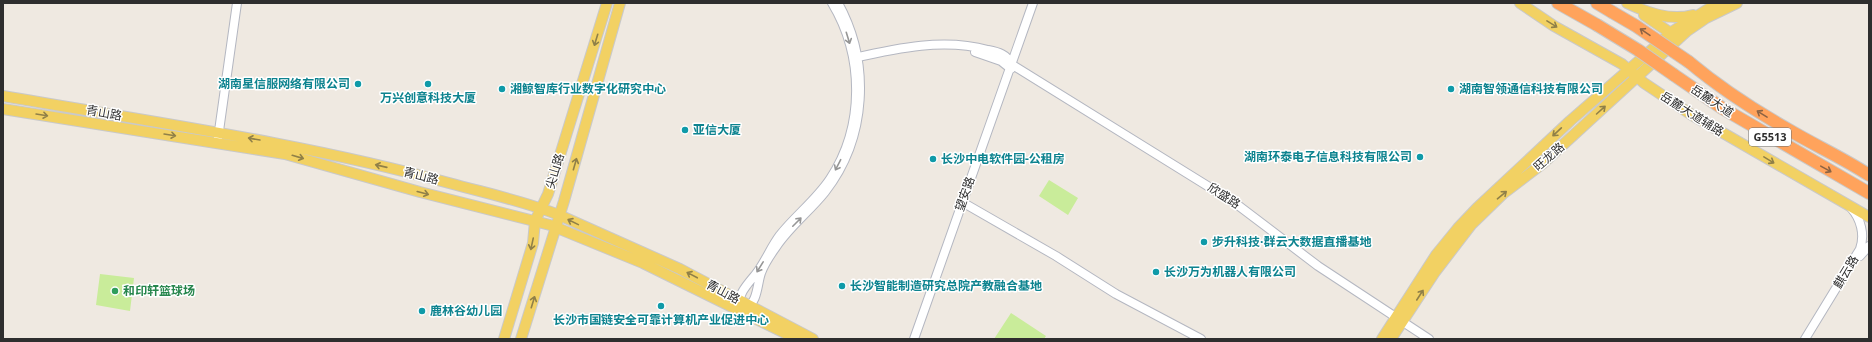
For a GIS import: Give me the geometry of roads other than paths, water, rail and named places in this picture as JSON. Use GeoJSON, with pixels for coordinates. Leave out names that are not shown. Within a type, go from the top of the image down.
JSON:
{"type":"FeatureCollection","features":[{"type":"Feature","properties":{"kind":"highway","name":"岳麓大道"},"geometry":{"type":"LineString","coordinates":[[1558,3],[1638,50],[1722,108],[1869,193]]}},
{"type":"Feature","properties":{"kind":"highway","name":"岳麓大道"},"geometry":{"type":"LineString","coordinates":[[1597,3],[1636,26],[1762,114],[1849,162],[1869,175]]}},
{"type":"Feature","properties":{"kind":"highway"},"geometry":{"type":"LineString","coordinates":[[1854,185],[1869,202]]}},
{"type":"Feature","properties":{"kind":"main road","name":"尖山路"},"geometry":{"type":"LineString","coordinates":[[504,339],[533,243],[535,221],[548,194],[607,3]]}},
{"type":"Feature","properties":{"kind":"main road","name":"尖山路"},"geometry":{"type":"LineString","coordinates":[[521,339],[560,215],[620,3]]}},
{"type":"Feature","properties":{"kind":"main road","name":"岳麓大道辅路"},"geometry":{"type":"LineString","coordinates":[[1520,3],[1554,26],[1615,59],[1637,77],[1692,115],[1788,172],[1847,203],[1869,217]]}},
{"type":"Feature","properties":{"kind":"main road"},"geometry":{"type":"LineString","coordinates":[[1627,3],[1644,11],[1669,16],[1691,15],[1704,10]]}},
{"type":"Feature","properties":{"kind":"main road"},"geometry":{"type":"LineString","coordinates":[[1627,3],[1675,35]]}},
{"type":"Feature","properties":{"kind":"main road","name":"旺龙路"},"geometry":{"type":"LineString","coordinates":[[1391,339],[1399,320],[1436,255],[1467,218],[1570,121],[1628,69],[1675,35],[1704,10],[1718,3]]}},
{"type":"Feature","properties":{"kind":"main road","name":"旺龙路"},"geometry":{"type":"LineString","coordinates":[[1382,339],[1399,320],[1445,257],[1471,225],[1494,203],[1542,164],[1637,77],[1675,35],[1737,3]]}},
{"type":"Feature","properties":{"kind":"main road","name":"青山路"},"geometry":{"type":"LineString","coordinates":[[3,96],[216,138],[285,154],[420,192],[535,221],[555,227],[643,263],[813,339]]}},
{"type":"Feature","properties":{"kind":"main road","name":"青山路"},"geometry":{"type":"LineString","coordinates":[[3,109],[216,138],[307,148],[422,176],[540,208],[560,215],[680,269],[739,300],[745,308],[797,339]]}},
{"type":"Feature","properties":{"kind":"street"},"geometry":{"type":"LineString","coordinates":[[216,138],[233,3]]}},
{"type":"Feature","properties":{"kind":"street"},"geometry":{"type":"LineString","coordinates":[[216,138],[237,3]]}},
{"type":"Feature","properties":{"kind":"street"},"geometry":{"type":"LineString","coordinates":[[739,300],[748,283],[758,271],[780,236],[810,205],[830,179],[845,151],[850,138],[855,107],[856,60],[844,26],[832,3]]}},
{"type":"Feature","properties":{"kind":"street"},"geometry":{"type":"LineString","coordinates":[[745,308],[758,289],[761,272],[776,248],[791,228],[825,192],[849,152],[856,127],[859,108],[860,83],[848,24],[838,3]]}},
{"type":"Feature","properties":{"kind":"street","name":"望安路"},"geometry":{"type":"LineString","coordinates":[[1012,67],[1033,3]]}},
{"type":"Feature","properties":{"kind":"street","name":"望安路"},"geometry":{"type":"LineString","coordinates":[[914,339],[1036,3]]}},
{"type":"Feature","properties":{"kind":"street","name":"欣盛路"},"geometry":{"type":"LineString","coordinates":[[856,60],[924,46],[952,43],[980,48],[1003,55],[1012,67],[1235,203],[1318,266],[1429,339]]}},
{"type":"Feature","properties":{"kind":"street","name":"麒云路"},"geometry":{"type":"LineString","coordinates":[[1805,339],[1857,255],[1862,243],[1863,236],[1860,221],[1847,203]]}},
{"type":"Feature","properties":{"kind":"street"},"geometry":{"type":"LineString","coordinates":[[963,204],[1115,296],[1196,339]]}},
{"type":"Feature","properties":{"kind":"street"},"geometry":{"type":"LineString","coordinates":[[963,204],[1056,256],[1116,294],[1201,339]]}},
{"type":"Feature","properties":{"kind":"street","name":"望安路"},"geometry":{"type":"LineString","coordinates":[[918,339],[963,204]]}},
{"type":"Feature","properties":{"kind":"street","name":"麒云路"},"geometry":{"type":"LineString","coordinates":[[1809,339],[1859,258],[1869,246]]}},
{"type":"Feature","properties":{"kind":"street","name":"欣盛路"},"geometry":{"type":"LineString","coordinates":[[1399,320],[1423,339]]}},
{"type":"Feature","properties":{"kind":"place","name":"湖南星信服网络有限公司"},"geometry":{"type":"Point","coordinates":[358,84]}},
{"type":"Feature","properties":{"kind":"place","name":"万兴创意科技大厦"},"geometry":{"type":"Point","coordinates":[428,84]}},
{"type":"Feature","properties":{"kind":"place","name":"湘鲸智库行业数字化研究中心"},"geometry":{"type":"Point","coordinates":[502,89]}},
{"type":"Feature","properties":{"kind":"place","name":"湖南智领通信科技有限公司"},"geometry":{"type":"Point","coordinates":[1451,89]}},
{"type":"Feature","properties":{"kind":"place","name":"亚信大厦"},"geometry":{"type":"Point","coordinates":[685,130]}},
{"type":"Feature","properties":{"kind":"place","name":"湖南环泰电子信息科技有限公司"},"geometry":{"type":"Point","coordinates":[1420,157]}},
{"type":"Feature","properties":{"kind":"place","name":"长沙中电软件园-公租房"},"geometry":{"type":"Point","coordinates":[933,159]}},
{"type":"Feature","properties":{"kind":"place","name":"步升科技·群云大数据直播基地"},"geometry":{"type":"Point","coordinates":[1204,242]}},
{"type":"Feature","properties":{"kind":"place","name":"长沙万为机器人有限公司"},"geometry":{"type":"Point","coordinates":[1156,272]}},
{"type":"Feature","properties":{"kind":"place","name":"长沙智能制造研究总院产教融合基地"},"geometry":{"type":"Point","coordinates":[842,286]}},
{"type":"Feature","properties":{"kind":"place","name":"和印轩篮球场"},"geometry":{"type":"Point","coordinates":[115,291]}},
{"type":"Feature","properties":{"kind":"place","name":"长沙市国链安全可靠计算机产业促进中心"},"geometry":{"type":"Point","coordinates":[661,306]}},
{"type":"Feature","properties":{"kind":"place","name":"鹿林谷幼儿园"},"geometry":{"type":"Point","coordinates":[422,311]}}]}
